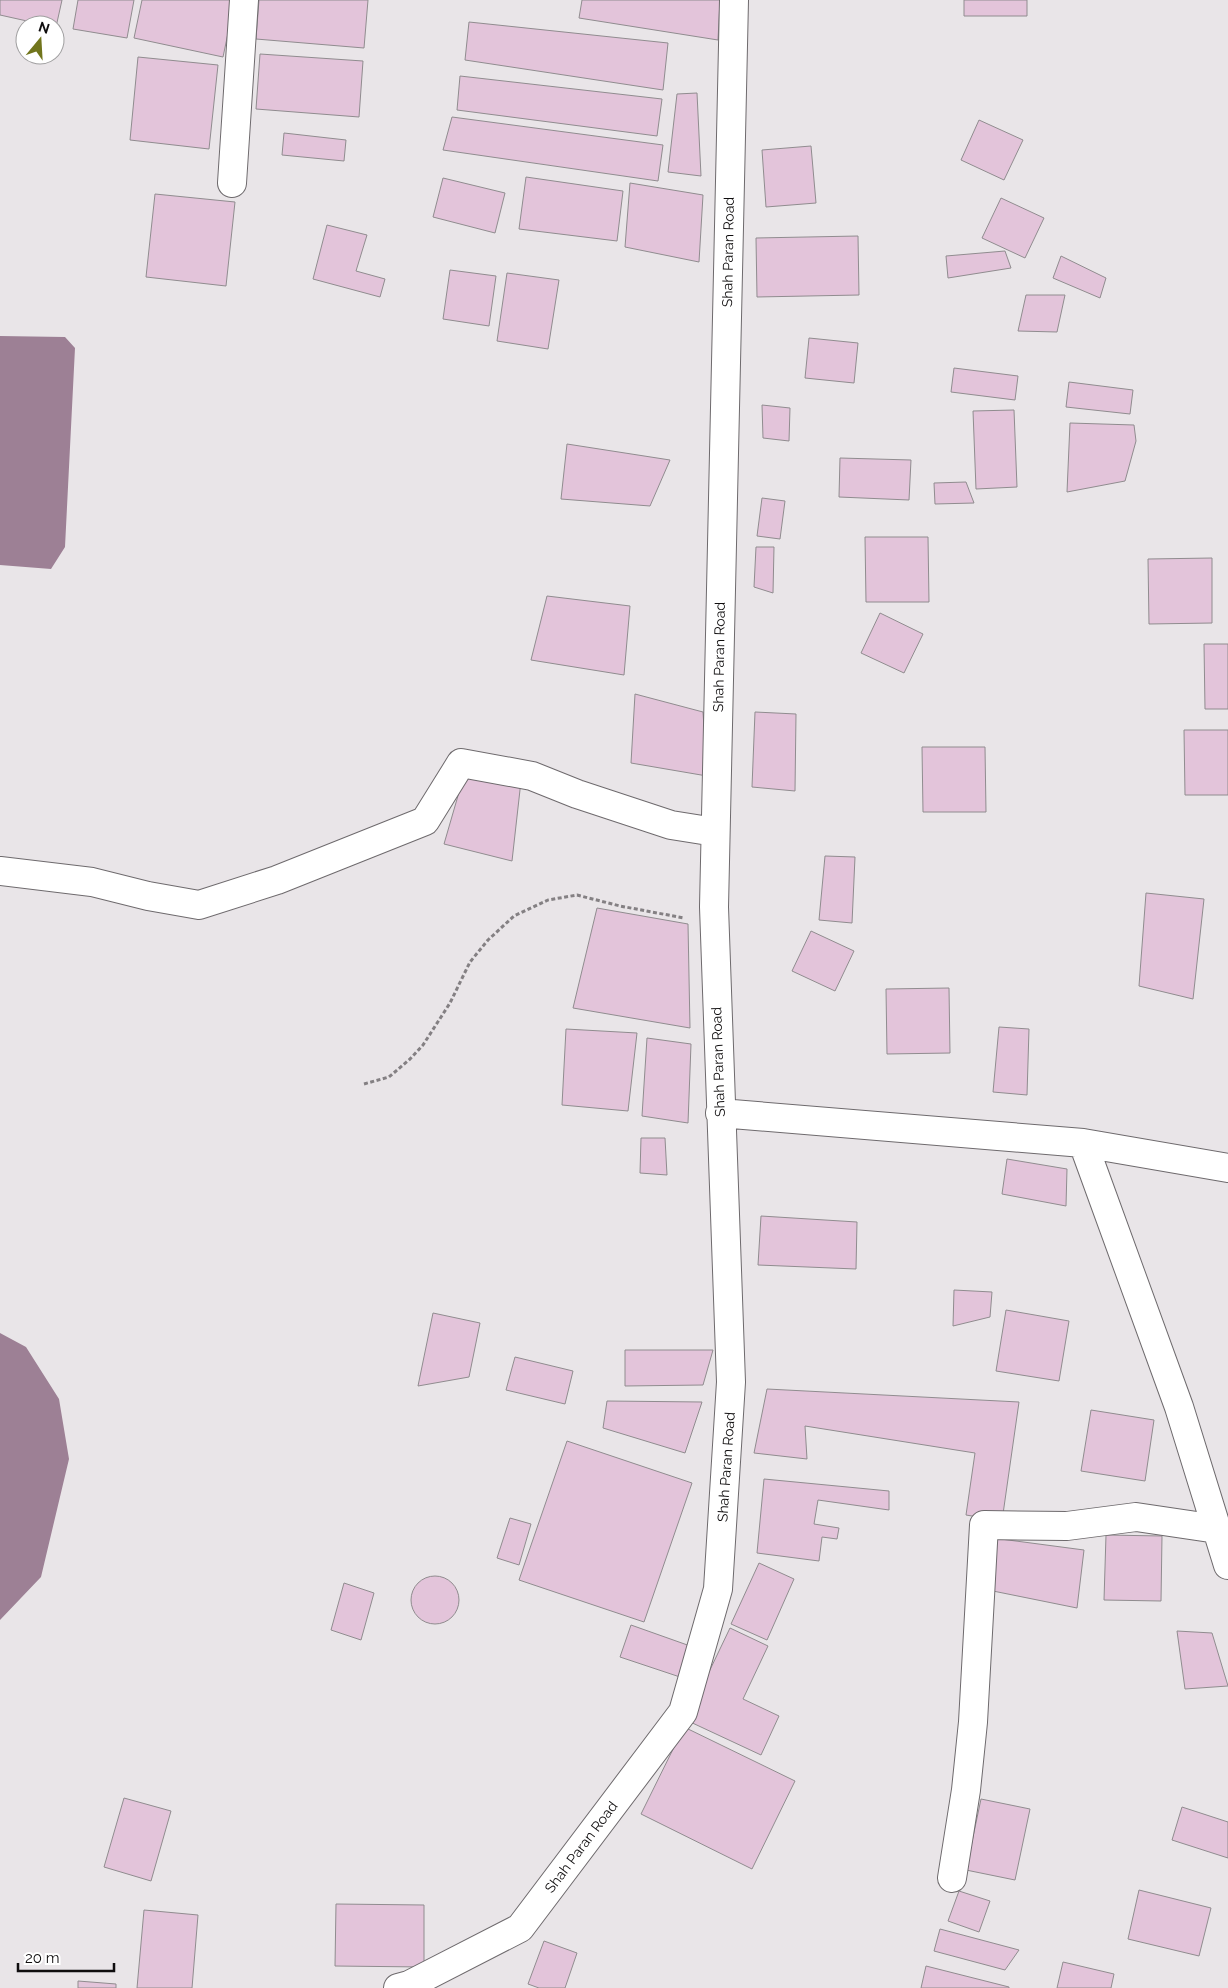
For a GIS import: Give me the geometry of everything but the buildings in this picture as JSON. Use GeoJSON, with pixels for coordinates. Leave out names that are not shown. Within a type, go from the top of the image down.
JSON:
{"type":"FeatureCollection","features":[{"type":"Feature","properties":{"kind":"street"},"geometry":{"type":"LineString","coordinates":[[232,183],[244,0]]}},
{"type":"Feature","properties":{"kind":"street","name":"Shah Paran Road"},"geometry":{"type":"LineString","coordinates":[[398,1988],[409,1985],[520,1928],[683,1712],[718,1589],[731,1382],[714,924],[734,0]]}},
{"type":"Feature","properties":{"kind":"street"},"geometry":{"type":"LineString","coordinates":[[0,871],[92,882],[148,896],[199,904],[278,880],[425,821],[461,763],[532,776],[576,794],[671,825],[715,832]]}},
{"type":"Feature","properties":{"kind":"street"},"geometry":{"type":"LineString","coordinates":[[720,1113],[1083,1143],[1228,1168]]}},
{"type":"Feature","properties":{"kind":"street"},"geometry":{"type":"LineString","coordinates":[[1083,1143],[1179,1407],[1228,1565]]}},
{"type":"Feature","properties":{"kind":"street"},"geometry":{"type":"LineString","coordinates":[[952,1878],[966,1790],[973,1722],[984,1525],[1067,1526],[1136,1517],[1217,1529]]}},
{"type":"Feature","properties":{"kind":"path"},"geometry":{"type":"LineString","coordinates":[[364,1084],[389,1077],[410,1059],[437,1025],[470,962],[488,940],[514,916],[548,900],[577,895],[620,906],[714,924]]}},
{"type":"Feature","properties":{"kind":"shaded area"},"geometry":{"type":"Polygon","coordinates":[[[0,336],[65,337],[75,348],[65,547],[51,569],[0,565],[0,336]]]}},
{"type":"Feature","properties":{"kind":"shaded area"},"geometry":{"type":"Polygon","coordinates":[[[0,1333],[26,1347],[59,1399],[69,1459],[41,1577],[0,1620],[0,1333]]]}}]}
